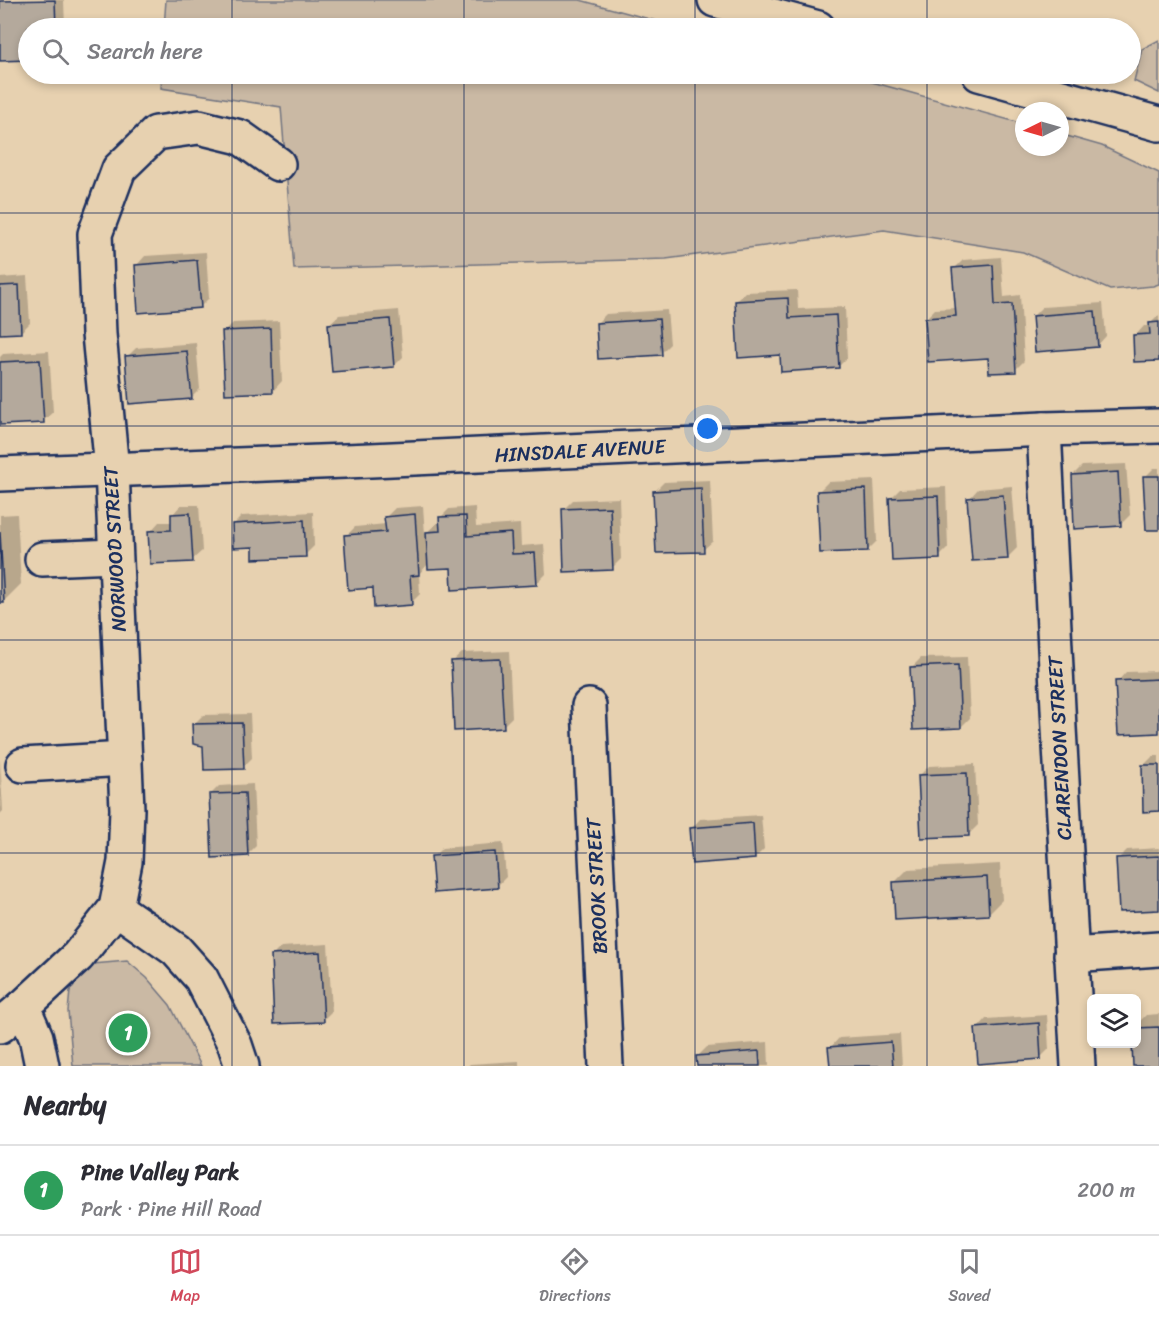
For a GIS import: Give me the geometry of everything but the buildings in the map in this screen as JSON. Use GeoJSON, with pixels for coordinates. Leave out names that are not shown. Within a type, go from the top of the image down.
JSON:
{"type":"FeatureCollection","features":[{"type":"Feature","properties":{"kind":"main road"},"geometry":{"type":"LineString","coordinates":[[715,0],[781,18]]}},
{"type":"Feature","properties":{"kind":"main road"},"geometry":{"type":"LineString","coordinates":[[1016,84],[1159,123]]}},
{"type":"Feature","properties":{"kind":"main road","name":"NORWOOD STREET"},"geometry":{"type":"LineString","coordinates":[[116,908],[125,862],[127,809],[112,470],[99,334],[95,234],[119,169],[156,133],[199,127],[240,137],[278,164]]}},
{"type":"Feature","properties":{"kind":"main road","name":"HINSDALE AVENUE"},"geometry":{"type":"LineString","coordinates":[[0,474],[1159,426]]}},
{"type":"Feature","properties":{"kind":"main road","name":"CLARENDON STREET"},"geometry":{"type":"LineString","coordinates":[[1044,429],[1078,1066]]}},
{"type":"Feature","properties":{"kind":"main road"},"geometry":{"type":"LineString","coordinates":[[42,559],[116,556]]}},
{"type":"Feature","properties":{"kind":"main road","name":"BROOK STREET"},"geometry":{"type":"LineString","coordinates":[[589,706],[606,1066]]}},
{"type":"Feature","properties":{"kind":"main road"},"geometry":{"type":"LineString","coordinates":[[23,765],[125,759]]}},
{"type":"Feature","properties":{"kind":"main road"},"geometry":{"type":"LineString","coordinates":[[42,1066],[36,1037],[11,1016],[78,956],[116,908],[176,950],[201,978],[235,1045],[242,1066]]}},
{"type":"Feature","properties":{"kind":"main road"},"geometry":{"type":"LineString","coordinates":[[1071,955],[1159,949]]}},
{"type":"Feature","properties":{"kind":"shaded area"},"geometry":{"type":"Polygon","coordinates":[[[166,0],[580,0],[646,18],[165,18],[166,0]]]}},
{"type":"Feature","properties":{"kind":"shaded area"},"geometry":{"type":"Polygon","coordinates":[[[1159,40],[1159,93],[1140,84],[1142,49],[1159,40]]]}},
{"type":"Feature","properties":{"kind":"shaded area"},"geometry":{"type":"Polygon","coordinates":[[[161,84],[879,84],[1015,122],[1015,156],[1069,156],[1069,137],[1102,146],[1159,173],[1159,284],[1110,290],[1023,252],[884,230],[666,259],[294,269],[281,107],[161,88],[161,84]]]}},
{"type":"Feature","properties":{"kind":"shaded area"},"geometry":{"type":"Polygon","coordinates":[[[127,961],[147,978],[170,1005],[201,1066],[73,1066],[68,1011],[70,991],[81,974],[93,964],[127,961]]]}},
{"type":"Feature","properties":{"kind":"place","name":"Pine Valley Park"},"geometry":{"type":"Point","coordinates":[128,1033]}}]}
